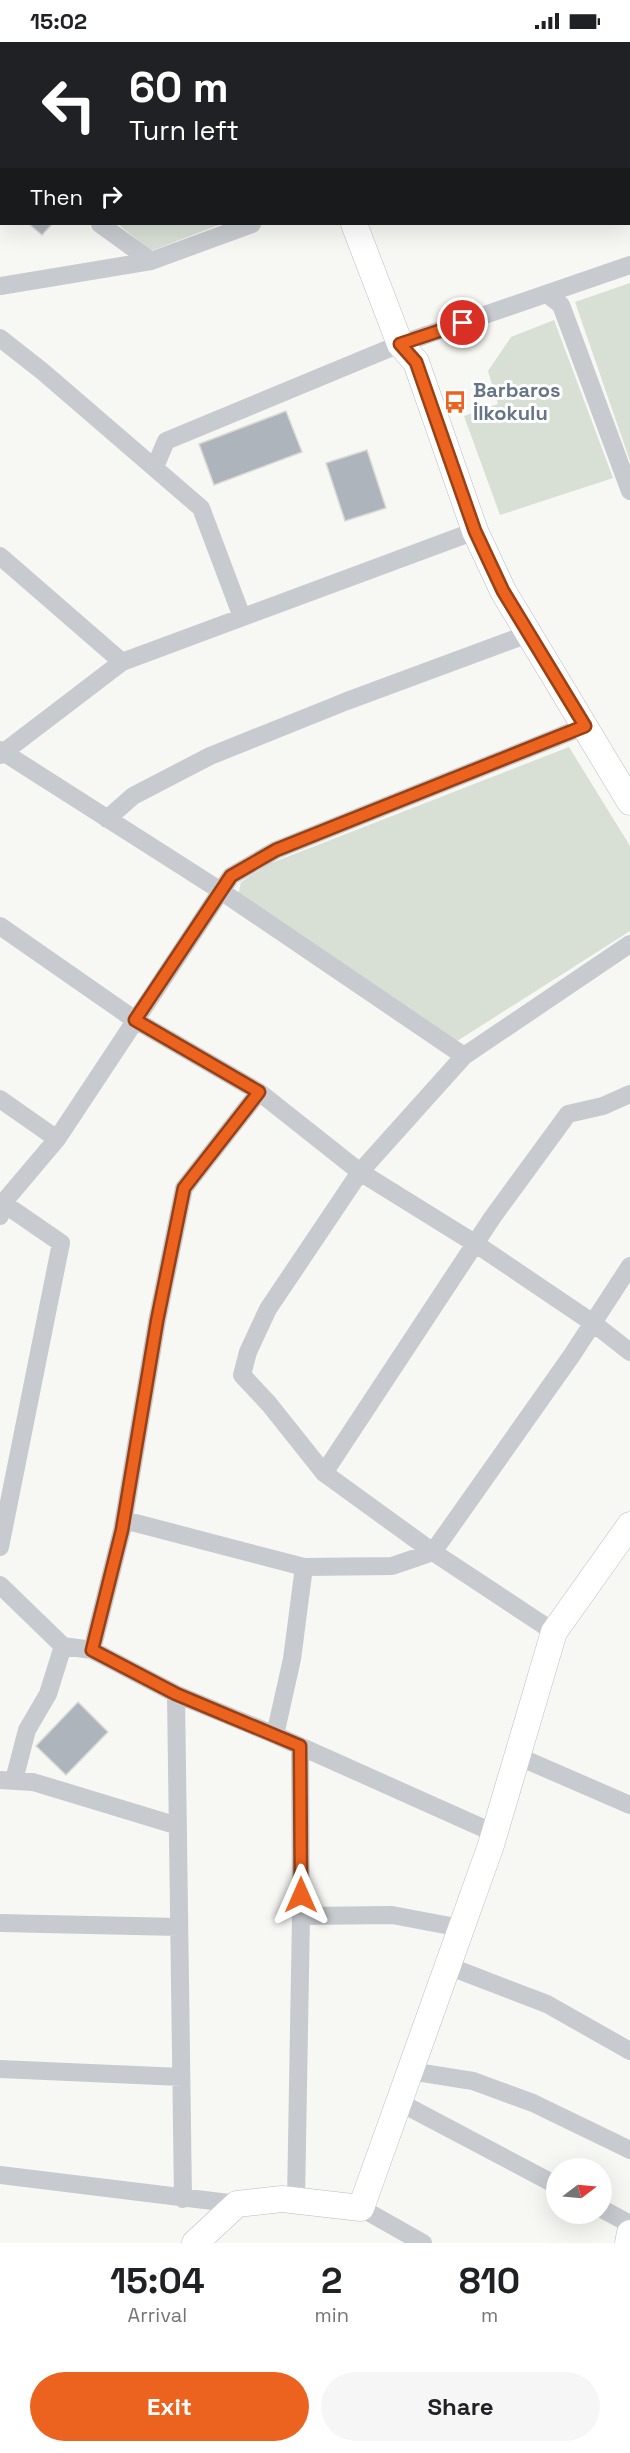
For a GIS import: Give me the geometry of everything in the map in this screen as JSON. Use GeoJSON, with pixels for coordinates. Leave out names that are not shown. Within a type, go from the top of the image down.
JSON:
{"type":"FeatureCollection","features":[{"type":"Feature","properties":{"kind":"street"},"geometry":{"type":"LineString","coordinates":[[101,225],[152,261]]}},
{"type":"Feature","properties":{"kind":"street"},"geometry":{"type":"LineString","coordinates":[[0,286],[152,261],[249,225]]}},
{"type":"Feature","properties":{"kind":"street"},"geometry":{"type":"LineString","coordinates":[[354,225],[400,344],[416,362],[475,531],[503,591],[627,792]]}},
{"type":"Feature","properties":{"kind":"street"},"geometry":{"type":"LineString","coordinates":[[154,467],[166,441],[400,344],[630,265]]}},
{"type":"Feature","properties":{"kind":"street"},"geometry":{"type":"LineString","coordinates":[[547,294],[561,305],[630,491]]}},
{"type":"Feature","properties":{"kind":"street"},"geometry":{"type":"LineString","coordinates":[[0,338],[201,508],[242,617]]}},
{"type":"Feature","properties":{"kind":"street"},"geometry":{"type":"LineString","coordinates":[[464,1056],[221,891],[1,753],[122,662],[475,531]]}},
{"type":"Feature","properties":{"kind":"street"},"geometry":{"type":"LineString","coordinates":[[0,556],[122,662]]}},
{"type":"Feature","properties":{"kind":"street"},"geometry":{"type":"LineString","coordinates":[[107,819],[134,796],[210,756],[347,701],[528,634]]}},
{"type":"Feature","properties":{"kind":"street"},"geometry":{"type":"LineString","coordinates":[[0,1547],[61,1243],[1,1207],[57,1139],[231,876],[276,850],[585,726]]}},
{"type":"Feature","properties":{"kind":"street"},"geometry":{"type":"LineString","coordinates":[[0,926],[135,1020],[259,1092],[360,1172],[476,1244],[593,1323],[630,1352]]}},
{"type":"Feature","properties":{"kind":"street"},"geometry":{"type":"LineString","coordinates":[[554,1632],[433,1552],[324,1473],[269,1404],[242,1375],[248,1352],[268,1309],[360,1172],[464,1056],[630,944]]}},
{"type":"Feature","properties":{"kind":"street"},"geometry":{"type":"LineString","coordinates":[[92,1650],[124,1520],[157,1321],[184,1188],[259,1092]]}},
{"type":"Feature","properties":{"kind":"street"},"geometry":{"type":"LineString","coordinates":[[324,1473],[476,1244],[568,1114],[603,1106],[630,1094]]}},
{"type":"Feature","properties":{"kind":"street"},"geometry":{"type":"LineString","coordinates":[[0,1099],[57,1139]]}},
{"type":"Feature","properties":{"kind":"street"},"geometry":{"type":"LineString","coordinates":[[124,1520],[304,1567],[392,1566],[433,1552],[593,1323],[630,1266]]}},
{"type":"Feature","properties":{"kind":"street"},"geometry":{"type":"LineString","coordinates":[[362,2208],[494,1833],[554,1632],[630,1525]]}},
{"type":"Feature","properties":{"kind":"street"},"geometry":{"type":"LineString","coordinates":[[275,1735],[292,1659],[304,1567]]}},
{"type":"Feature","properties":{"kind":"street"},"geometry":{"type":"LineString","coordinates":[[0,1585],[63,1646],[92,1650],[176,1694],[275,1735],[494,1833]]}},
{"type":"Feature","properties":{"kind":"street"},"geometry":{"type":"LineString","coordinates":[[63,1646],[48,1694],[27,1730],[7,1780],[33,1782],[178,1826]]}},
{"type":"Feature","properties":{"kind":"street"},"geometry":{"type":"LineString","coordinates":[[176,1694],[183,2199]]}},
{"type":"Feature","properties":{"kind":"street"},"geometry":{"type":"LineString","coordinates":[[296,2201],[301,1916],[300,1746]]}},
{"type":"Feature","properties":{"kind":"street"},"geometry":{"type":"LineString","coordinates":[[517,1756],[630,1805]]}},
{"type":"Feature","properties":{"kind":"street"},"geometry":{"type":"LineString","coordinates":[[301,1916],[392,1915],[461,1928]]}},
{"type":"Feature","properties":{"kind":"street"},"geometry":{"type":"LineString","coordinates":[[0,1923],[179,1927]]}},
{"type":"Feature","properties":{"kind":"street"},"geometry":{"type":"LineString","coordinates":[[448,1966],[548,2004],[630,2051]]}},
{"type":"Feature","properties":{"kind":"street"},"geometry":{"type":"LineString","coordinates":[[0,2069],[181,2077]]}},
{"type":"Feature","properties":{"kind":"street"},"geometry":{"type":"LineString","coordinates":[[410,2071],[483,2085],[533,2103],[630,2150]]}},
{"type":"Feature","properties":{"kind":"street"},"geometry":{"type":"LineString","coordinates":[[399,2102],[546,2180]]}},
{"type":"Feature","properties":{"kind":"street"},"geometry":{"type":"LineString","coordinates":[[0,2175],[237,2204],[282,2199],[362,2208],[423,2243]]}},
{"type":"Feature","properties":{"kind":"street"},"geometry":{"type":"LineString","coordinates":[[195,2243],[237,2204]]}},
{"type":"Feature","properties":{"kind":"street"},"geometry":{"type":"LineString","coordinates":[[612,2214],[630,2224]]}},
{"type":"Feature","properties":{"kind":"street"},"geometry":{"type":"LineString","coordinates":[[628,2243],[630,2233]]}},
{"type":"Feature","properties":{"kind":"shaded area"},"geometry":{"type":"Polygon","coordinates":[[[119,225],[218,225],[151,251],[119,225]]]}},
{"type":"Feature","properties":{"kind":"shaded area"},"geometry":{"type":"Polygon","coordinates":[[[630,283],[630,461],[575,302],[630,283]]]}},
{"type":"Feature","properties":{"kind":"shaded area"},"geometry":{"type":"Polygon","coordinates":[[[554,320],[613,478],[500,515],[464,416],[498,404],[488,371],[511,337],[554,320]]]}},
{"type":"Feature","properties":{"kind":"shaded area"},"geometry":{"type":"Polygon","coordinates":[[[569,747],[630,846],[630,931],[454,1043],[238,896],[241,882],[269,864],[569,747]]]}},
{"type":"Feature","properties":{"kind":"building"},"geometry":{"type":"Polygon","coordinates":[[[30,225],[51,225],[42,235],[30,225]]]}},
{"type":"Feature","properties":{"kind":"building"},"geometry":{"type":"Polygon","coordinates":[[[286,411],[302,452],[214,485],[199,444],[286,411]]]}},
{"type":"Feature","properties":{"kind":"building"},"geometry":{"type":"Polygon","coordinates":[[[367,450],[386,508],[345,521],[326,463],[367,450]]]}},
{"type":"Feature","properties":{"kind":"building"},"geometry":{"type":"Polygon","coordinates":[[[78,1702],[108,1732],[66,1775],[36,1746],[78,1702]]]}},
{"type":"Feature","properties":{"kind":"place","name":"Barbaros İlkokulu"},"geometry":{"type":"Point","coordinates":[455,402]}},
{"type":"Feature","properties":{"kind":"route"},"geometry":{"type":"LineString","coordinates":[[301,1895],[300,1746],[176,1694],[92,1650],[122,1530],[157,1321],[184,1188],[259,1092],[135,1020],[231,876],[276,850],[585,726],[503,591],[475,531],[416,362],[400,344],[463,323]]}}]}
